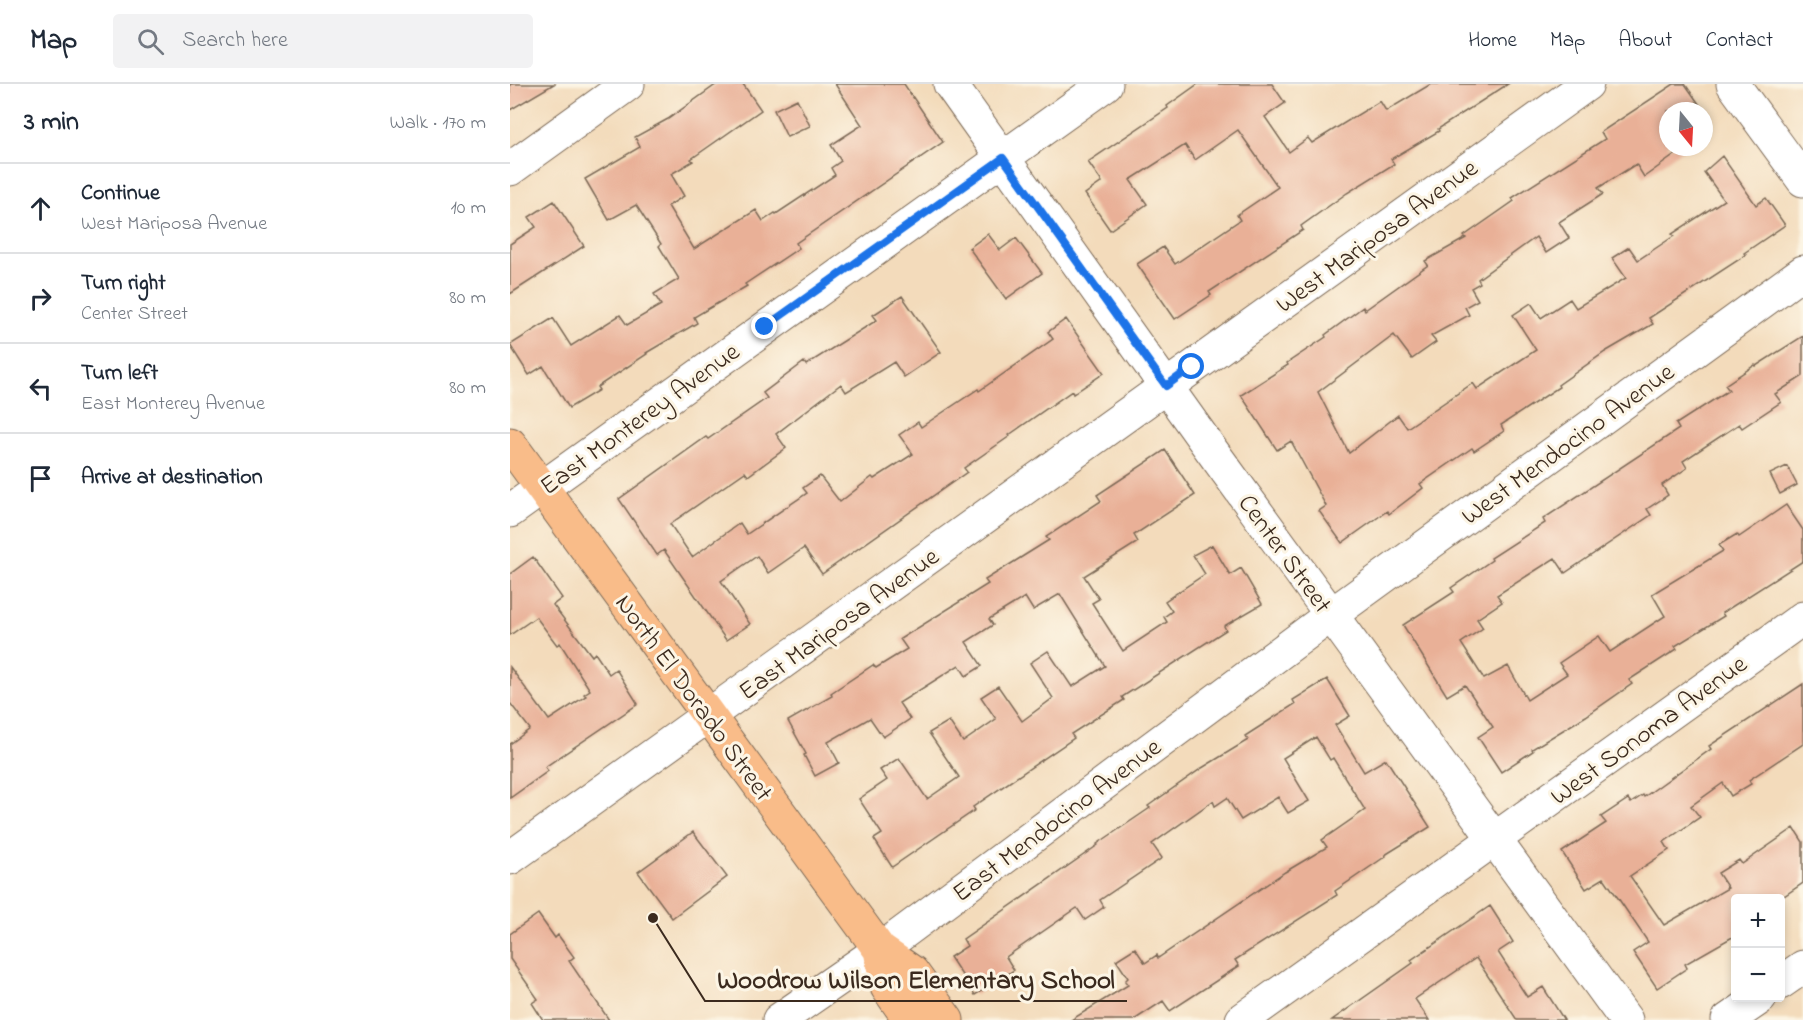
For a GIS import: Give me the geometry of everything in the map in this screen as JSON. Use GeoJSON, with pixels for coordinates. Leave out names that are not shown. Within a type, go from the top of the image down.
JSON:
{"type":"FeatureCollection","features":[{"type":"Feature","properties":{"kind":"main road","name":"North El Dorado Street"},"geometry":{"type":"LineString","coordinates":[[510,444],[880,950],[912,972],[947,1020]]}},
{"type":"Feature","properties":{"kind":"main road","name":"North El Dorado Street"},"geometry":{"type":"LineString","coordinates":[[880,950],[887,987],[910,1020]]}},
{"type":"Feature","properties":{"kind":"street"},"geometry":{"type":"LineString","coordinates":[[510,169],[628,84]]}},
{"type":"Feature","properties":{"kind":"street","name":"Center Street"},"geometry":{"type":"LineString","coordinates":[[951,84],[1330,615],[1626,1020]]}},
{"type":"Feature","properties":{"kind":"street","name":"East Monterey Avenue"},"geometry":{"type":"LineString","coordinates":[[510,511],[1106,84]]}},
{"type":"Feature","properties":{"kind":"street","name":"West Mariposa Avenue"},"geometry":{"type":"LineString","coordinates":[[1166,386],[1587,84]]}},
{"type":"Feature","properties":{"kind":"street"},"geometry":{"type":"LineString","coordinates":[[1732,84],[1803,180]]}},
{"type":"Feature","properties":{"kind":"street","name":"West Mendocino Avenue"},"geometry":{"type":"LineString","coordinates":[[1330,615],[1803,272]]}},
{"type":"Feature","properties":{"kind":"street","name":"East Mariposa Avenue"},"geometry":{"type":"LineString","coordinates":[[510,858],[1166,386]]}},
{"type":"Feature","properties":{"kind":"street","name":"East Mendocino Avenue"},"geometry":{"type":"LineString","coordinates":[[778,1020],[880,950],[1330,615]]}},
{"type":"Feature","properties":{"kind":"street","name":"West Sonoma Avenue"},"geometry":{"type":"LineString","coordinates":[[1242,1020],[1803,618]]}},
{"type":"Feature","properties":{"kind":"street"},"geometry":{"type":"LineString","coordinates":[[1785,980],[1803,967]]}},
{"type":"Feature","properties":{"kind":"street"},"geometry":{"type":"LineString","coordinates":[[1728,1020],[1754,1002]]}},
{"type":"Feature","properties":{"kind":"building"},"geometry":{"type":"Polygon","coordinates":[[[510,84],[554,84],[510,110],[510,84]]]}},
{"type":"Feature","properties":{"kind":"building"},"geometry":{"type":"Polygon","coordinates":[[[717,84],[743,84],[761,110],[691,159],[693,161],[671,174],[684,196],[668,206],[694,249],[756,210],[763,221],[835,175],[831,168],[841,161],[831,145],[862,125],[835,84],[904,84],[943,142],[796,243],[799,248],[745,284],[747,286],[694,317],[697,323],[646,353],[597,387],[599,390],[569,408],[543,366],[529,375],[510,345],[553,318],[571,346],[620,315],[627,325],[661,305],[654,294],[679,279],[659,246],[661,244],[636,205],[609,220],[585,179],[640,147],[635,137],[668,119],[717,84]]]}},
{"type":"Feature","properties":{"kind":"building"},"geometry":{"type":"Polygon","coordinates":[[[1198,84],[1272,84],[1285,103],[1265,117],[1289,152],[1308,138],[1312,143],[1380,101],[1386,111],[1431,84],[1508,84],[1438,129],[1439,131],[1391,159],[1394,164],[1347,193],[1301,226],[1303,230],[1209,292],[1211,295],[1175,319],[1137,264],[1163,247],[1175,264],[1240,220],[1237,215],[1278,187],[1238,130],[1195,160],[1185,145],[1130,180],[1147,204],[1110,230],[1085,194],[1102,182],[1088,162],[1168,108],[1167,106],[1198,84]]]}},
{"type":"Feature","properties":{"kind":"building"},"geometry":{"type":"Polygon","coordinates":[[[1674,84],[1685,84],[1698,102],[1659,102],[1659,156],[1673,156],[1644,177],[1636,164],[1598,188],[1603,194],[1559,222],[1569,238],[1546,253],[1536,237],[1478,279],[1480,283],[1471,288],[1478,300],[1465,307],[1469,315],[1431,336],[1436,342],[1412,359],[1394,335],[1318,392],[1349,453],[1398,415],[1407,428],[1473,383],[1477,389],[1536,350],[1513,315],[1531,303],[1541,318],[1570,299],[1576,308],[1626,278],[1612,258],[1629,247],[1638,260],[1674,236],[1672,234],[1724,200],[1704,172],[1722,156],[1756,205],[1766,198],[1785,225],[1744,253],[1746,255],[1649,318],[1653,324],[1605,352],[1558,385],[1559,387],[1501,425],[1504,431],[1474,451],[1472,448],[1420,484],[1423,488],[1389,514],[1387,511],[1342,543],[1319,511],[1326,506],[1291,441],[1277,450],[1241,395],[1288,365],[1287,363],[1326,337],[1325,335],[1363,307],[1365,310],[1428,265],[1425,261],[1466,238],[1464,236],[1514,201],[1512,198],[1605,139],[1601,132],[1674,84]]]}},
{"type":"Feature","properties":{"kind":"building"},"geometry":{"type":"Polygon","coordinates":[[[797,99],[810,126],[787,137],[774,110],[797,99]]]}},
{"type":"Feature","properties":{"kind":"building"},"geometry":{"type":"Polygon","coordinates":[[[554,201],[584,246],[510,294],[510,244],[536,227],[529,217],[554,201]]]}},
{"type":"Feature","properties":{"kind":"building"},"geometry":{"type":"Polygon","coordinates":[[[988,234],[1000,250],[1016,238],[1042,273],[1006,299],[969,248],[988,234]]]}},
{"type":"Feature","properties":{"kind":"building"},"geometry":{"type":"Polygon","coordinates":[[[902,296],[941,352],[904,377],[894,362],[846,392],[841,384],[776,434],[786,448],[748,476],[745,472],[670,524],[692,557],[740,523],[747,534],[807,493],[803,488],[820,476],[840,502],[872,477],[874,479],[913,454],[899,435],[918,422],[921,427],[978,389],[979,391],[1053,339],[1048,332],[1066,319],[1104,373],[1073,394],[1072,391],[1009,435],[964,468],[967,472],[822,574],[804,548],[768,573],[757,556],[721,581],[750,624],[726,640],[664,550],[657,555],[619,499],[706,437],[708,439],[767,398],[763,393],[804,362],[806,365],[877,320],[873,315],[902,296]]]}},
{"type":"Feature","properties":{"kind":"building"},"geometry":{"type":"Polygon","coordinates":[[[1803,336],[1803,376],[1775,394],[1781,402],[1742,428],[1739,424],[1683,461],[1687,468],[1662,485],[1668,495],[1647,509],[1651,515],[1565,573],[1555,558],[1497,595],[1502,602],[1477,619],[1483,628],[1461,643],[1484,679],[1508,666],[1527,700],[1567,674],[1559,663],[1599,636],[1610,652],[1665,616],[1652,594],[1723,551],[1719,545],[1737,534],[1739,537],[1786,505],[1803,530],[1803,561],[1722,613],[1724,616],[1675,646],[1677,649],[1629,680],[1632,684],[1532,749],[1533,751],[1501,772],[1478,737],[1493,727],[1465,685],[1447,696],[1403,625],[1454,592],[1451,588],[1492,560],[1491,558],[1545,523],[1543,519],[1679,429],[1676,424],[1729,390],[1725,385],[1803,336]]]}},
{"type":"Feature","properties":{"kind":"building"},"geometry":{"type":"Polygon","coordinates":[[[1165,450],[1195,495],[1134,535],[1138,542],[1084,576],[1099,599],[1092,603],[1123,651],[1167,622],[1164,617],[1172,611],[1165,601],[1205,574],[1193,555],[1212,545],[1230,575],[1241,568],[1262,604],[1224,626],[1226,630],[1122,697],[1124,700],[1071,734],[1074,738],[973,807],[975,810],[892,867],[874,839],[882,834],[859,799],[887,780],[880,770],[899,758],[927,799],[959,777],[929,733],[949,721],[963,742],[996,719],[981,697],[998,686],[1022,721],[1053,698],[1030,663],[1048,651],[1072,687],[1105,666],[1060,594],[1033,610],[1025,597],[989,619],[993,625],[966,642],[982,666],[966,676],[959,665],[899,703],[910,719],[883,737],[870,718],[828,742],[839,763],[815,776],[788,721],[832,696],[831,693],[873,665],[876,668],[907,649],[900,639],[988,584],[985,580],[1049,540],[1046,537],[1101,501],[1097,495],[1165,450]]]}},
{"type":"Feature","properties":{"kind":"building"},"geometry":{"type":"Polygon","coordinates":[[[1787,466],[1797,485],[1780,494],[1770,474],[1787,466]]]}},
{"type":"Feature","properties":{"kind":"building"},"geometry":{"type":"Polygon","coordinates":[[[533,557],[562,598],[553,605],[592,656],[595,653],[609,674],[616,669],[638,704],[545,767],[548,771],[510,798],[510,744],[530,729],[510,703],[510,667],[549,720],[586,696],[584,694],[590,690],[560,643],[557,645],[536,617],[510,635],[510,574],[533,557]]]}},
{"type":"Feature","properties":{"kind":"building"},"geometry":{"type":"Polygon","coordinates":[[[1327,679],[1350,716],[1335,725],[1364,772],[1386,759],[1430,827],[1385,855],[1335,891],[1337,895],[1235,960],[1239,966],[1170,1011],[1163,1001],[1134,1020],[1071,1020],[1128,985],[1125,981],[1128,978],[1116,960],[1135,948],[1145,963],[1157,955],[1158,958],[1285,872],[1327,847],[1322,840],[1365,810],[1333,758],[1330,760],[1316,737],[1283,758],[1309,801],[1288,813],[1278,797],[1241,820],[1227,798],[1215,806],[1213,801],[1152,844],[1162,858],[1100,900],[1104,907],[1085,920],[1077,908],[1006,957],[1014,970],[975,995],[950,957],[967,946],[963,939],[1150,808],[1148,806],[1202,768],[1248,740],[1245,736],[1295,704],[1293,700],[1327,679]]]}},
{"type":"Feature","properties":{"kind":"building"},"geometry":{"type":"Polygon","coordinates":[[[1803,684],[1803,744],[1749,780],[1751,784],[1731,796],[1723,783],[1691,806],[1700,817],[1664,842],[1669,850],[1630,876],[1664,925],[1728,888],[1718,873],[1739,860],[1742,864],[1794,828],[1803,842],[1803,883],[1785,895],[1731,894],[1731,938],[1685,964],[1687,968],[1657,988],[1633,952],[1648,942],[1618,898],[1604,878],[1586,889],[1562,852],[1606,823],[1601,817],[1628,799],[1631,803],[1643,795],[1644,797],[1711,749],[1709,746],[1803,684]]]}},
{"type":"Feature","properties":{"kind":"building"},"geometry":{"type":"Polygon","coordinates":[[[693,832],[727,877],[672,918],[638,872],[693,832]]]}},
{"type":"Feature","properties":{"kind":"building"},"geometry":{"type":"Polygon","coordinates":[[[1490,906],[1513,942],[1498,952],[1527,997],[1543,987],[1564,1020],[1517,1020],[1476,958],[1415,999],[1429,1020],[1332,1020],[1413,963],[1411,960],[1490,906]]]}},
{"type":"Feature","properties":{"kind":"building"},"geometry":{"type":"Polygon","coordinates":[[[538,914],[555,938],[558,935],[574,957],[569,961],[609,1020],[543,1020],[532,1003],[538,999],[510,959],[510,934],[538,914]]]}},
{"type":"Feature","properties":{"kind":"place","name":"Woodrow Wilson Elementary School"},"geometry":{"type":"Point","coordinates":[653,918]}},
{"type":"Feature","properties":{"kind":"route"},"geometry":{"type":"LineString","coordinates":[[765,327],[1003,158],[1166,386],[1192,367]]}}]}
